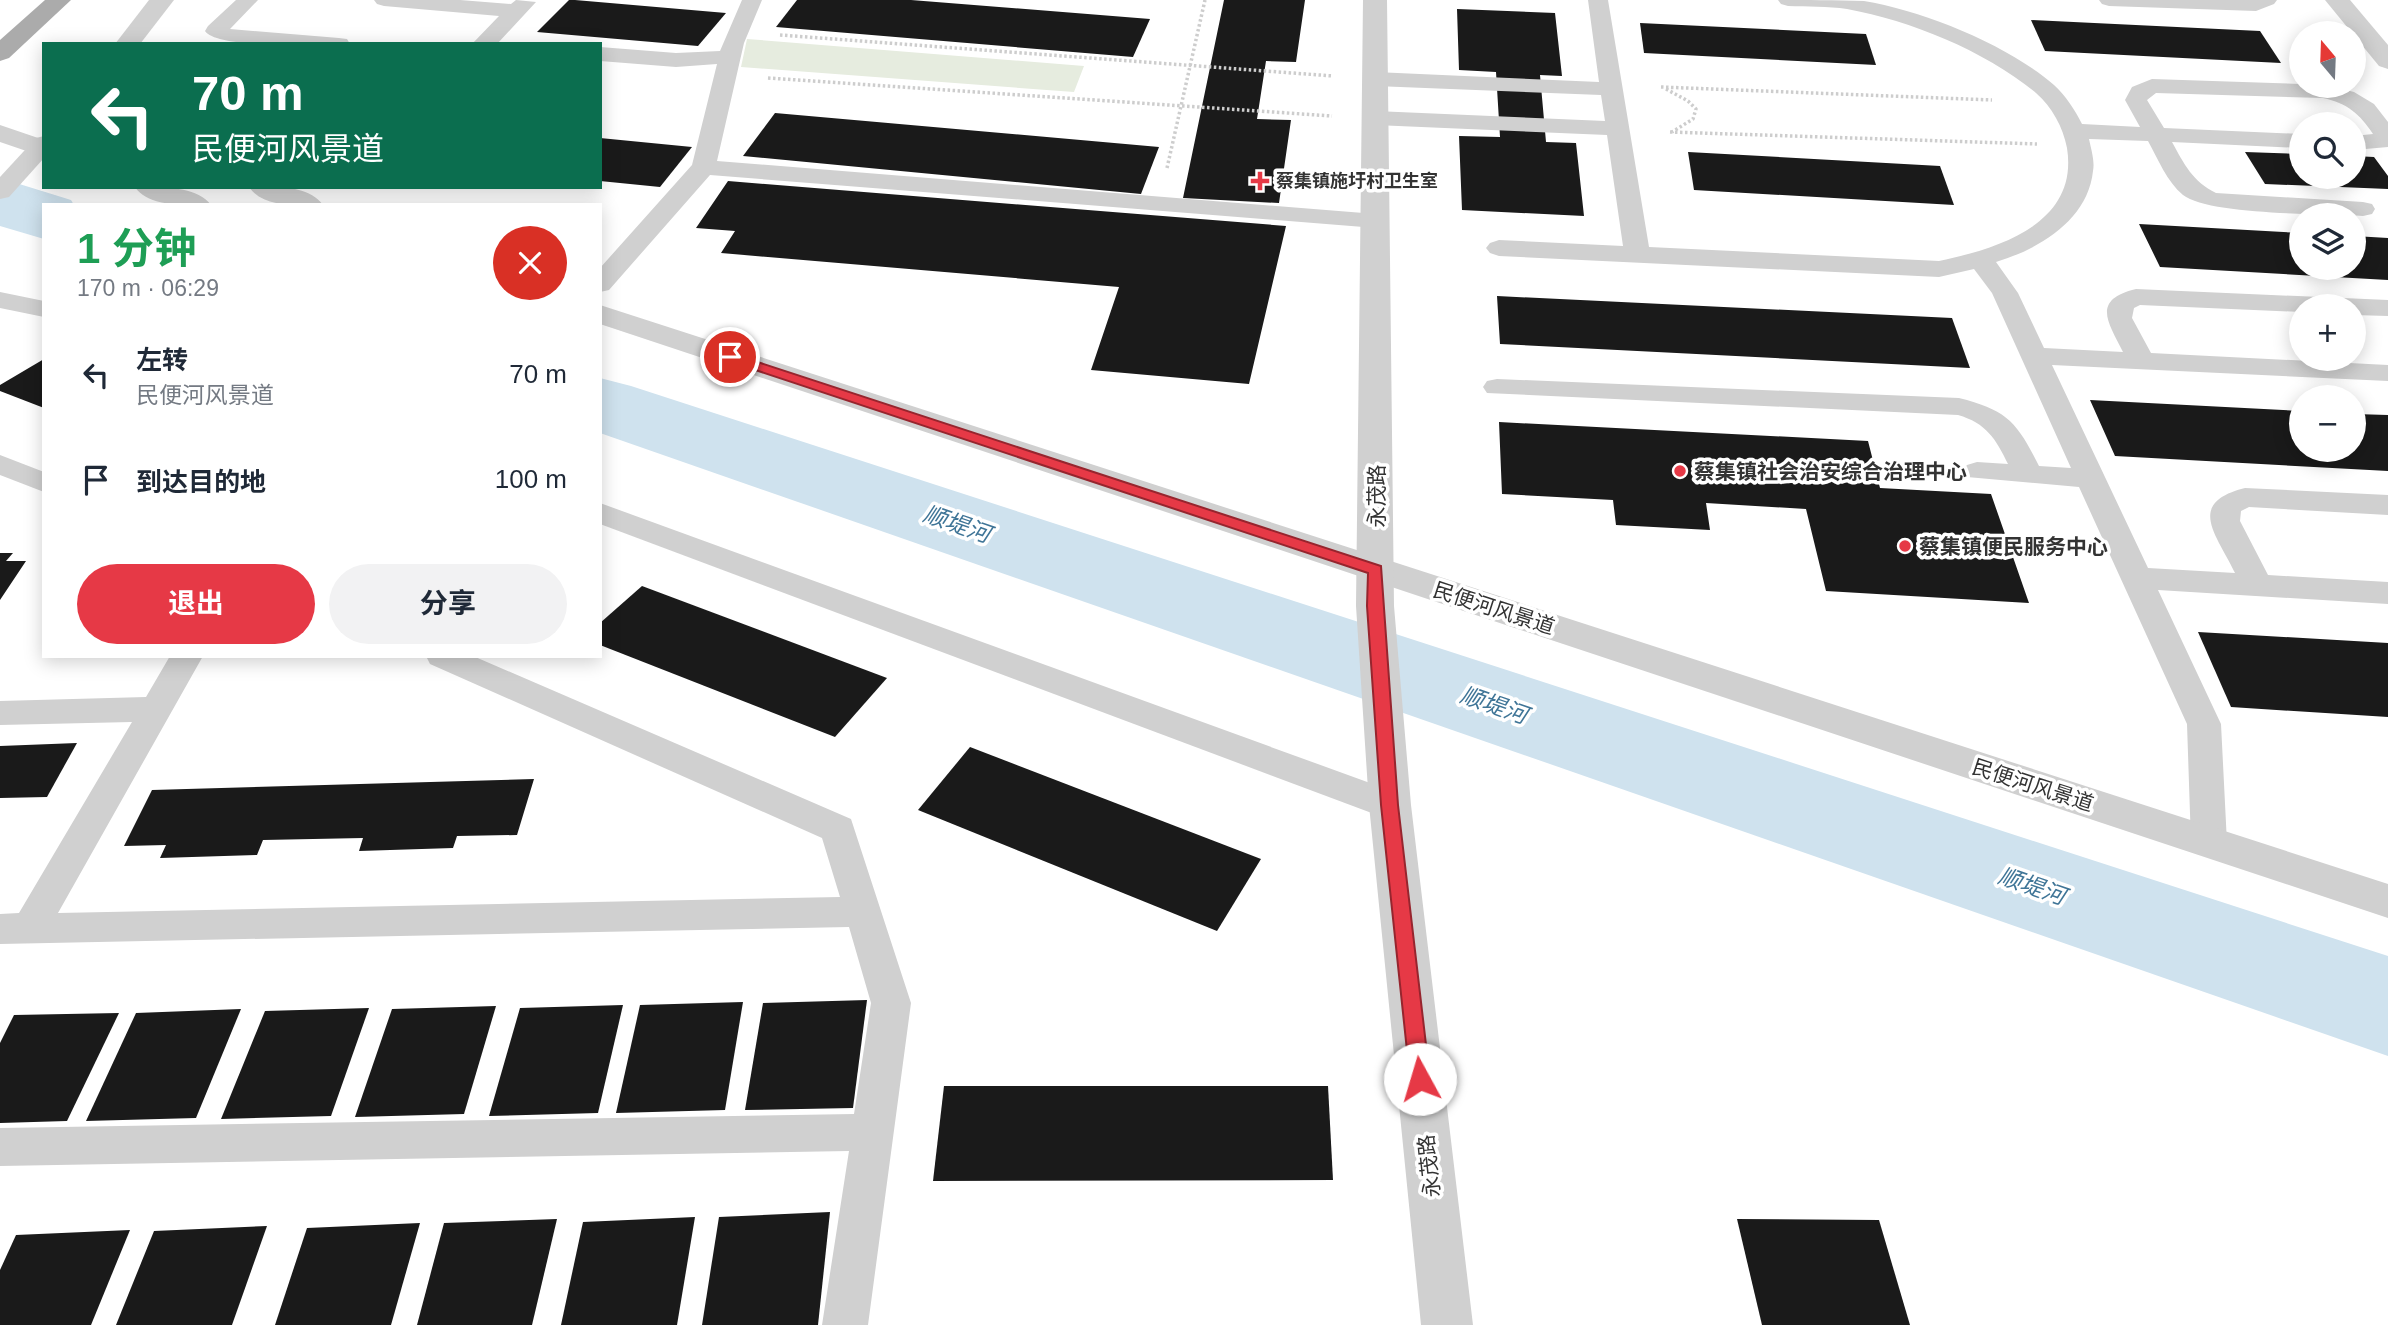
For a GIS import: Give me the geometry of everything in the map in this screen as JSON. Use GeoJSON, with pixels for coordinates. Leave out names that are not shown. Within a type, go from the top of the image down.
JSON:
{"type":"FeatureCollection","features":[{"type":"Feature","properties":{"kind":"main road"},"geometry":{"type":"LineString","coordinates":[[0,53],[59,0]]}},
{"type":"Feature","properties":{"kind":"street"},"geometry":{"type":"LineString","coordinates":[[129,42],[162,0]]}},
{"type":"Feature","properties":{"kind":"street","name":"永茂路"},"geometry":{"type":"LineString","coordinates":[[1375,0],[1375,588],[1390,805],[1447,1325]]}},
{"type":"Feature","properties":{"kind":"street"},"geometry":{"type":"LineString","coordinates":[[2337,0],[2388,61]]}},
{"type":"Feature","properties":{"kind":"street"},"geometry":{"type":"LineString","coordinates":[[0,133],[41,147]]}},
{"type":"Feature","properties":{"kind":"street"},"geometry":{"type":"LineString","coordinates":[[154,189],[192,203]]}},
{"type":"Feature","properties":{"kind":"street"},"geometry":{"type":"LineString","coordinates":[[269,189],[304,203]]}},
{"type":"Feature","properties":{"kind":"street","name":"民便河风景道"},"geometry":{"type":"LineString","coordinates":[[602,315],[1375,588],[2209,843],[2388,901]]}},
{"type":"Feature","properties":{"kind":"lane"},"geometry":{"type":"LineString","coordinates":[[248,0],[216,31],[316,42]]}},
{"type":"Feature","properties":{"kind":"lane"},"geometry":{"type":"LineString","coordinates":[[384,0],[523,5]]}},
{"type":"Feature","properties":{"kind":"lane"},"geometry":{"type":"LineString","coordinates":[[602,282],[704,167],[727,66],[737,32],[752,0]]}},
{"type":"Feature","properties":{"kind":"lane"},"geometry":{"type":"LineString","coordinates":[[1598,0],[1637,255]]}},
{"type":"Feature","properties":{"kind":"lane"},"geometry":{"type":"LineString","coordinates":[[1499,248],[1939,269],[1982,261],[2012,249],[2048,227],[2070,205],[2081,184],[2084,162],[2067,114],[2045,90],[1999,60],[1956,38],[1845,2],[1788,0]]}},
{"type":"Feature","properties":{"kind":"lane"},"geometry":{"type":"LineString","coordinates":[[2109,0],[2256,5],[2266,0]]}},
{"type":"Feature","properties":{"kind":"lane"},"geometry":{"type":"LineString","coordinates":[[486,42],[523,5]]}},
{"type":"Feature","properties":{"kind":"lane"},"geometry":{"type":"LineString","coordinates":[[602,54],[727,66]]}},
{"type":"Feature","properties":{"kind":"lane"},"geometry":{"type":"LineString","coordinates":[[1376,79],[1611,89]]}},
{"type":"Feature","properties":{"kind":"lane"},"geometry":{"type":"LineString","coordinates":[[2289,205],[2211,200],[2193,192],[2183,182],[2136,100],[2140,92],[2152,86],[2323,91],[2348,97],[2366,106],[2385,134],[2382,141],[2366,143]]}},
{"type":"Feature","properties":{"kind":"lane"},"geometry":{"type":"LineString","coordinates":[[1375,118],[1618,129]]}},
{"type":"Feature","properties":{"kind":"lane"},"geometry":{"type":"LineString","coordinates":[[2077,138],[2158,135],[2289,140]]}},
{"type":"Feature","properties":{"kind":"lane"},"geometry":{"type":"LineString","coordinates":[[0,192],[41,147]]}},
{"type":"Feature","properties":{"kind":"lane"},"geometry":{"type":"LineString","coordinates":[[704,167],[1376,221]]}},
{"type":"Feature","properties":{"kind":"lane"},"geometry":{"type":"LineString","coordinates":[[1982,261],[2005,293],[2204,724],[2209,843]]}},
{"type":"Feature","properties":{"kind":"lane"},"geometry":{"type":"LineString","coordinates":[[2142,362],[2119,318],[2121,304],[2136,297],[2289,304]]}},
{"type":"Feature","properties":{"kind":"lane"},"geometry":{"type":"LineString","coordinates":[[0,300],[42,309]]}},
{"type":"Feature","properties":{"kind":"lane"},"geometry":{"type":"LineString","coordinates":[[2366,307],[2388,308]]}},
{"type":"Feature","properties":{"kind":"lane"},"geometry":{"type":"LineString","coordinates":[[2034,356],[2388,373]]}},
{"type":"Feature","properties":{"kind":"lane"},"geometry":{"type":"LineString","coordinates":[[1497,387],[1959,407],[1983,412],[2003,425],[2028,474]]}},
{"type":"Feature","properties":{"kind":"lane"},"geometry":{"type":"LineString","coordinates":[[0,464],[42,482]]}},
{"type":"Feature","properties":{"kind":"lane"},"geometry":{"type":"LineString","coordinates":[[1977,471],[2089,478]]}},
{"type":"Feature","properties":{"kind":"lane"},"geometry":{"type":"LineString","coordinates":[[2257,585],[2225,521],[2226,506],[2245,497],[2388,505]]}},
{"type":"Feature","properties":{"kind":"lane"},"geometry":{"type":"LineString","coordinates":[[602,514],[1390,805]]}},
{"type":"Feature","properties":{"kind":"lane"},"geometry":{"type":"LineString","coordinates":[[2135,578],[2388,593]]}},
{"type":"Feature","properties":{"kind":"lane"},"geometry":{"type":"LineString","coordinates":[[15,928],[186,658]]}},
{"type":"Feature","properties":{"kind":"lane"},"geometry":{"type":"LineString","coordinates":[[447,658],[838,829],[891,1003],[845,1325]]}},
{"type":"Feature","properties":{"kind":"lane"},"geometry":{"type":"LineString","coordinates":[[0,713],[156,709]]}},
{"type":"Feature","properties":{"kind":"lane"},"geometry":{"type":"LineString","coordinates":[[15,928],[863,912]]}},
{"type":"Feature","properties":{"kind":"lane"},"geometry":{"type":"LineString","coordinates":[[0,1147],[873,1132]]}},
{"type":"Feature","properties":{"kind":"path"},"geometry":{"type":"LineString","coordinates":[[1159,203],[1205,0]]}},
{"type":"Feature","properties":{"kind":"path"},"geometry":{"type":"LineString","coordinates":[[737,32],[1376,79]]}},
{"type":"Feature","properties":{"kind":"path"},"geometry":{"type":"LineString","coordinates":[[727,66],[1181,107],[1375,118]]}},
{"type":"Feature","properties":{"kind":"path"},"geometry":{"type":"LineString","coordinates":[[1661,88],[2057,103]]}},
{"type":"Feature","properties":{"kind":"path"},"geometry":{"type":"LineString","coordinates":[[1670,132],[2077,138]]}},
{"type":"Feature","properties":{"kind":"shaded area"},"geometry":{"type":"Polygon","coordinates":[[[747,39],[1084,66],[1074,92],[741,67],[747,39]]]}},
{"type":"Feature","properties":{"kind":"building"},"geometry":{"type":"Polygon","coordinates":[[[569,0],[726,13],[698,46],[537,32],[569,0]]]}},
{"type":"Feature","properties":{"kind":"building"},"geometry":{"type":"Polygon","coordinates":[[[797,0],[911,0],[1150,19],[1133,57],[776,27],[797,0]]]}},
{"type":"Feature","properties":{"kind":"building"},"geometry":{"type":"Polygon","coordinates":[[[1224,0],[1305,0],[1296,62],[1266,61],[1257,119],[1291,120],[1279,203],[1183,198],[1224,0]]]}},
{"type":"Feature","properties":{"kind":"building"},"geometry":{"type":"Polygon","coordinates":[[[1457,9],[1555,13],[1562,76],[1540,75],[1546,142],[1576,143],[1584,216],[1462,210],[1459,136],[1500,137],[1496,72],[1459,70],[1457,9]]]}},
{"type":"Feature","properties":{"kind":"building"},"geometry":{"type":"Polygon","coordinates":[[[2031,20],[2260,31],[2281,63],[2045,51],[2031,20]]]}},
{"type":"Feature","properties":{"kind":"building"},"geometry":{"type":"Polygon","coordinates":[[[1640,23],[1866,34],[1876,65],[1644,53],[1640,23]]]}},
{"type":"Feature","properties":{"kind":"building"},"geometry":{"type":"Polygon","coordinates":[[[775,113],[1159,147],[1141,194],[743,156],[775,113]]]}},
{"type":"Feature","properties":{"kind":"building"},"geometry":{"type":"Polygon","coordinates":[[[602,138],[692,147],[660,187],[602,181],[602,138]]]}},
{"type":"Feature","properties":{"kind":"building"},"geometry":{"type":"Polygon","coordinates":[[[1688,152],[1940,166],[1954,205],[1694,190],[1688,152]]]}},
{"type":"Feature","properties":{"kind":"building"},"geometry":{"type":"Polygon","coordinates":[[[2245,152],[2289,154],[2289,185],[2265,184],[2245,152]]]}},
{"type":"Feature","properties":{"kind":"building"},"geometry":{"type":"Polygon","coordinates":[[[2366,157],[2374,157],[2388,176],[2388,189],[2366,188],[2366,157]]]}},
{"type":"Feature","properties":{"kind":"building"},"geometry":{"type":"Polygon","coordinates":[[[728,181],[1286,226],[1249,384],[1091,370],[1119,287],[721,253],[735,231],[696,228],[728,181]]]}},
{"type":"Feature","properties":{"kind":"building"},"geometry":{"type":"Polygon","coordinates":[[[2139,224],[2289,232],[2289,274],[2160,267],[2139,224]]]}},
{"type":"Feature","properties":{"kind":"building"},"geometry":{"type":"Polygon","coordinates":[[[2366,237],[2388,238],[2388,280],[2366,279],[2366,237]]]}},
{"type":"Feature","properties":{"kind":"building"},"geometry":{"type":"Polygon","coordinates":[[[1497,296],[1952,318],[1970,368],[1500,344],[1497,296]]]}},
{"type":"Feature","properties":{"kind":"building"},"geometry":{"type":"Polygon","coordinates":[[[42,360],[42,407],[0,391],[0,385],[42,360]]]}},
{"type":"Feature","properties":{"kind":"building"},"geometry":{"type":"Polygon","coordinates":[[[2090,400],[2289,410],[2289,462],[2366,462],[2366,414],[2388,415],[2388,471],[2115,456],[2090,400]]]}},
{"type":"Feature","properties":{"kind":"building"},"geometry":{"type":"Polygon","coordinates":[[[1499,422],[1868,441],[1880,488],[1991,494],[2029,603],[1826,591],[1806,509],[1706,503],[1710,530],[1616,525],[1613,500],[1502,494],[1499,422]]]}},
{"type":"Feature","properties":{"kind":"building"},"geometry":{"type":"Polygon","coordinates":[[[0,553],[13,553],[6,561],[26,561],[0,600],[0,553]]]}},
{"type":"Feature","properties":{"kind":"building"},"geometry":{"type":"Polygon","coordinates":[[[642,586],[887,678],[835,737],[602,646],[602,621],[642,586]]]}},
{"type":"Feature","properties":{"kind":"building"},"geometry":{"type":"Polygon","coordinates":[[[2198,632],[2388,643],[2388,717],[2231,707],[2198,632]]]}},
{"type":"Feature","properties":{"kind":"building"},"geometry":{"type":"Polygon","coordinates":[[[77,743],[47,797],[0,798],[0,746],[77,743]]]}},
{"type":"Feature","properties":{"kind":"building"},"geometry":{"type":"Polygon","coordinates":[[[970,747],[1261,859],[1217,931],[918,810],[970,747]]]}},
{"type":"Feature","properties":{"kind":"building"},"geometry":{"type":"Polygon","coordinates":[[[534,779],[517,835],[457,836],[453,848],[359,851],[363,838],[263,840],[257,855],[160,858],[166,845],[124,846],[152,790],[534,779]]]}},
{"type":"Feature","properties":{"kind":"building"},"geometry":{"type":"Polygon","coordinates":[[[867,1000],[853,1108],[745,1110],[763,1003],[867,1000]]]}},
{"type":"Feature","properties":{"kind":"building"},"geometry":{"type":"Polygon","coordinates":[[[743,1002],[725,1110],[616,1113],[640,1005],[743,1002]]]}},
{"type":"Feature","properties":{"kind":"building"},"geometry":{"type":"Polygon","coordinates":[[[623,1005],[598,1113],[489,1116],[520,1008],[623,1005]]]}},
{"type":"Feature","properties":{"kind":"building"},"geometry":{"type":"Polygon","coordinates":[[[496,1006],[464,1114],[355,1117],[392,1009],[496,1006]]]}},
{"type":"Feature","properties":{"kind":"building"},"geometry":{"type":"Polygon","coordinates":[[[369,1008],[331,1116],[221,1119],[265,1011],[369,1008]]]}},
{"type":"Feature","properties":{"kind":"building"},"geometry":{"type":"Polygon","coordinates":[[[241,1009],[196,1118],[86,1121],[136,1013],[241,1009]]]}},
{"type":"Feature","properties":{"kind":"building"},"geometry":{"type":"Polygon","coordinates":[[[119,1013],[67,1121],[0,1123],[0,1043],[14,1015],[119,1013]]]}},
{"type":"Feature","properties":{"kind":"building"},"geometry":{"type":"Polygon","coordinates":[[[944,1086],[1328,1086],[1333,1180],[933,1181],[944,1086]]]}},
{"type":"Feature","properties":{"kind":"building"},"geometry":{"type":"Polygon","coordinates":[[[830,1212],[818,1325],[702,1325],[719,1217],[830,1212]]]}},
{"type":"Feature","properties":{"kind":"building"},"geometry":{"type":"Polygon","coordinates":[[[695,1217],[677,1325],[561,1325],[583,1222],[695,1217]]]}},
{"type":"Feature","properties":{"kind":"building"},"geometry":{"type":"Polygon","coordinates":[[[557,1219],[532,1325],[417,1325],[444,1223],[557,1219]]]}},
{"type":"Feature","properties":{"kind":"building"},"geometry":{"type":"Polygon","coordinates":[[[1737,1219],[1879,1220],[1910,1325],[1762,1325],[1737,1219]]]}},
{"type":"Feature","properties":{"kind":"building"},"geometry":{"type":"Polygon","coordinates":[[[420,1223],[391,1325],[275,1325],[307,1228],[420,1223]]]}},
{"type":"Feature","properties":{"kind":"building"},"geometry":{"type":"Polygon","coordinates":[[[267,1226],[232,1325],[116,1325],[154,1231],[267,1226]]]}},
{"type":"Feature","properties":{"kind":"building"},"geometry":{"type":"Polygon","coordinates":[[[130,1230],[91,1325],[0,1325],[0,1270],[16,1235],[130,1230]]]}},
{"type":"Feature","properties":{"kind":"waterway","name":"顺堤河"},"geometry":{"type":"LineString","coordinates":[[0,200],[42,215]]}},
{"type":"Feature","properties":{"kind":"waterway","name":"顺堤河"},"geometry":{"type":"LineString","coordinates":[[602,405],[2388,1006]]}},
{"type":"Feature","properties":{"kind":"place","name":"蔡集镇施圩村卫生室"},"geometry":{"type":"Point","coordinates":[1260,181]}},
{"type":"Feature","properties":{"kind":"place","name":"蔡集镇社会治安综合治理中心"},"geometry":{"type":"Point","coordinates":[1680,471]}},
{"type":"Feature","properties":{"kind":"place","name":"蔡集镇便民服务中心"},"geometry":{"type":"Point","coordinates":[1905,546]}},
{"type":"Feature","properties":{"kind":"route"},"geometry":{"type":"LineString","coordinates":[[730,357],[1376,570],[1374,606],[1390,805],[1420,1079]]}}]}
